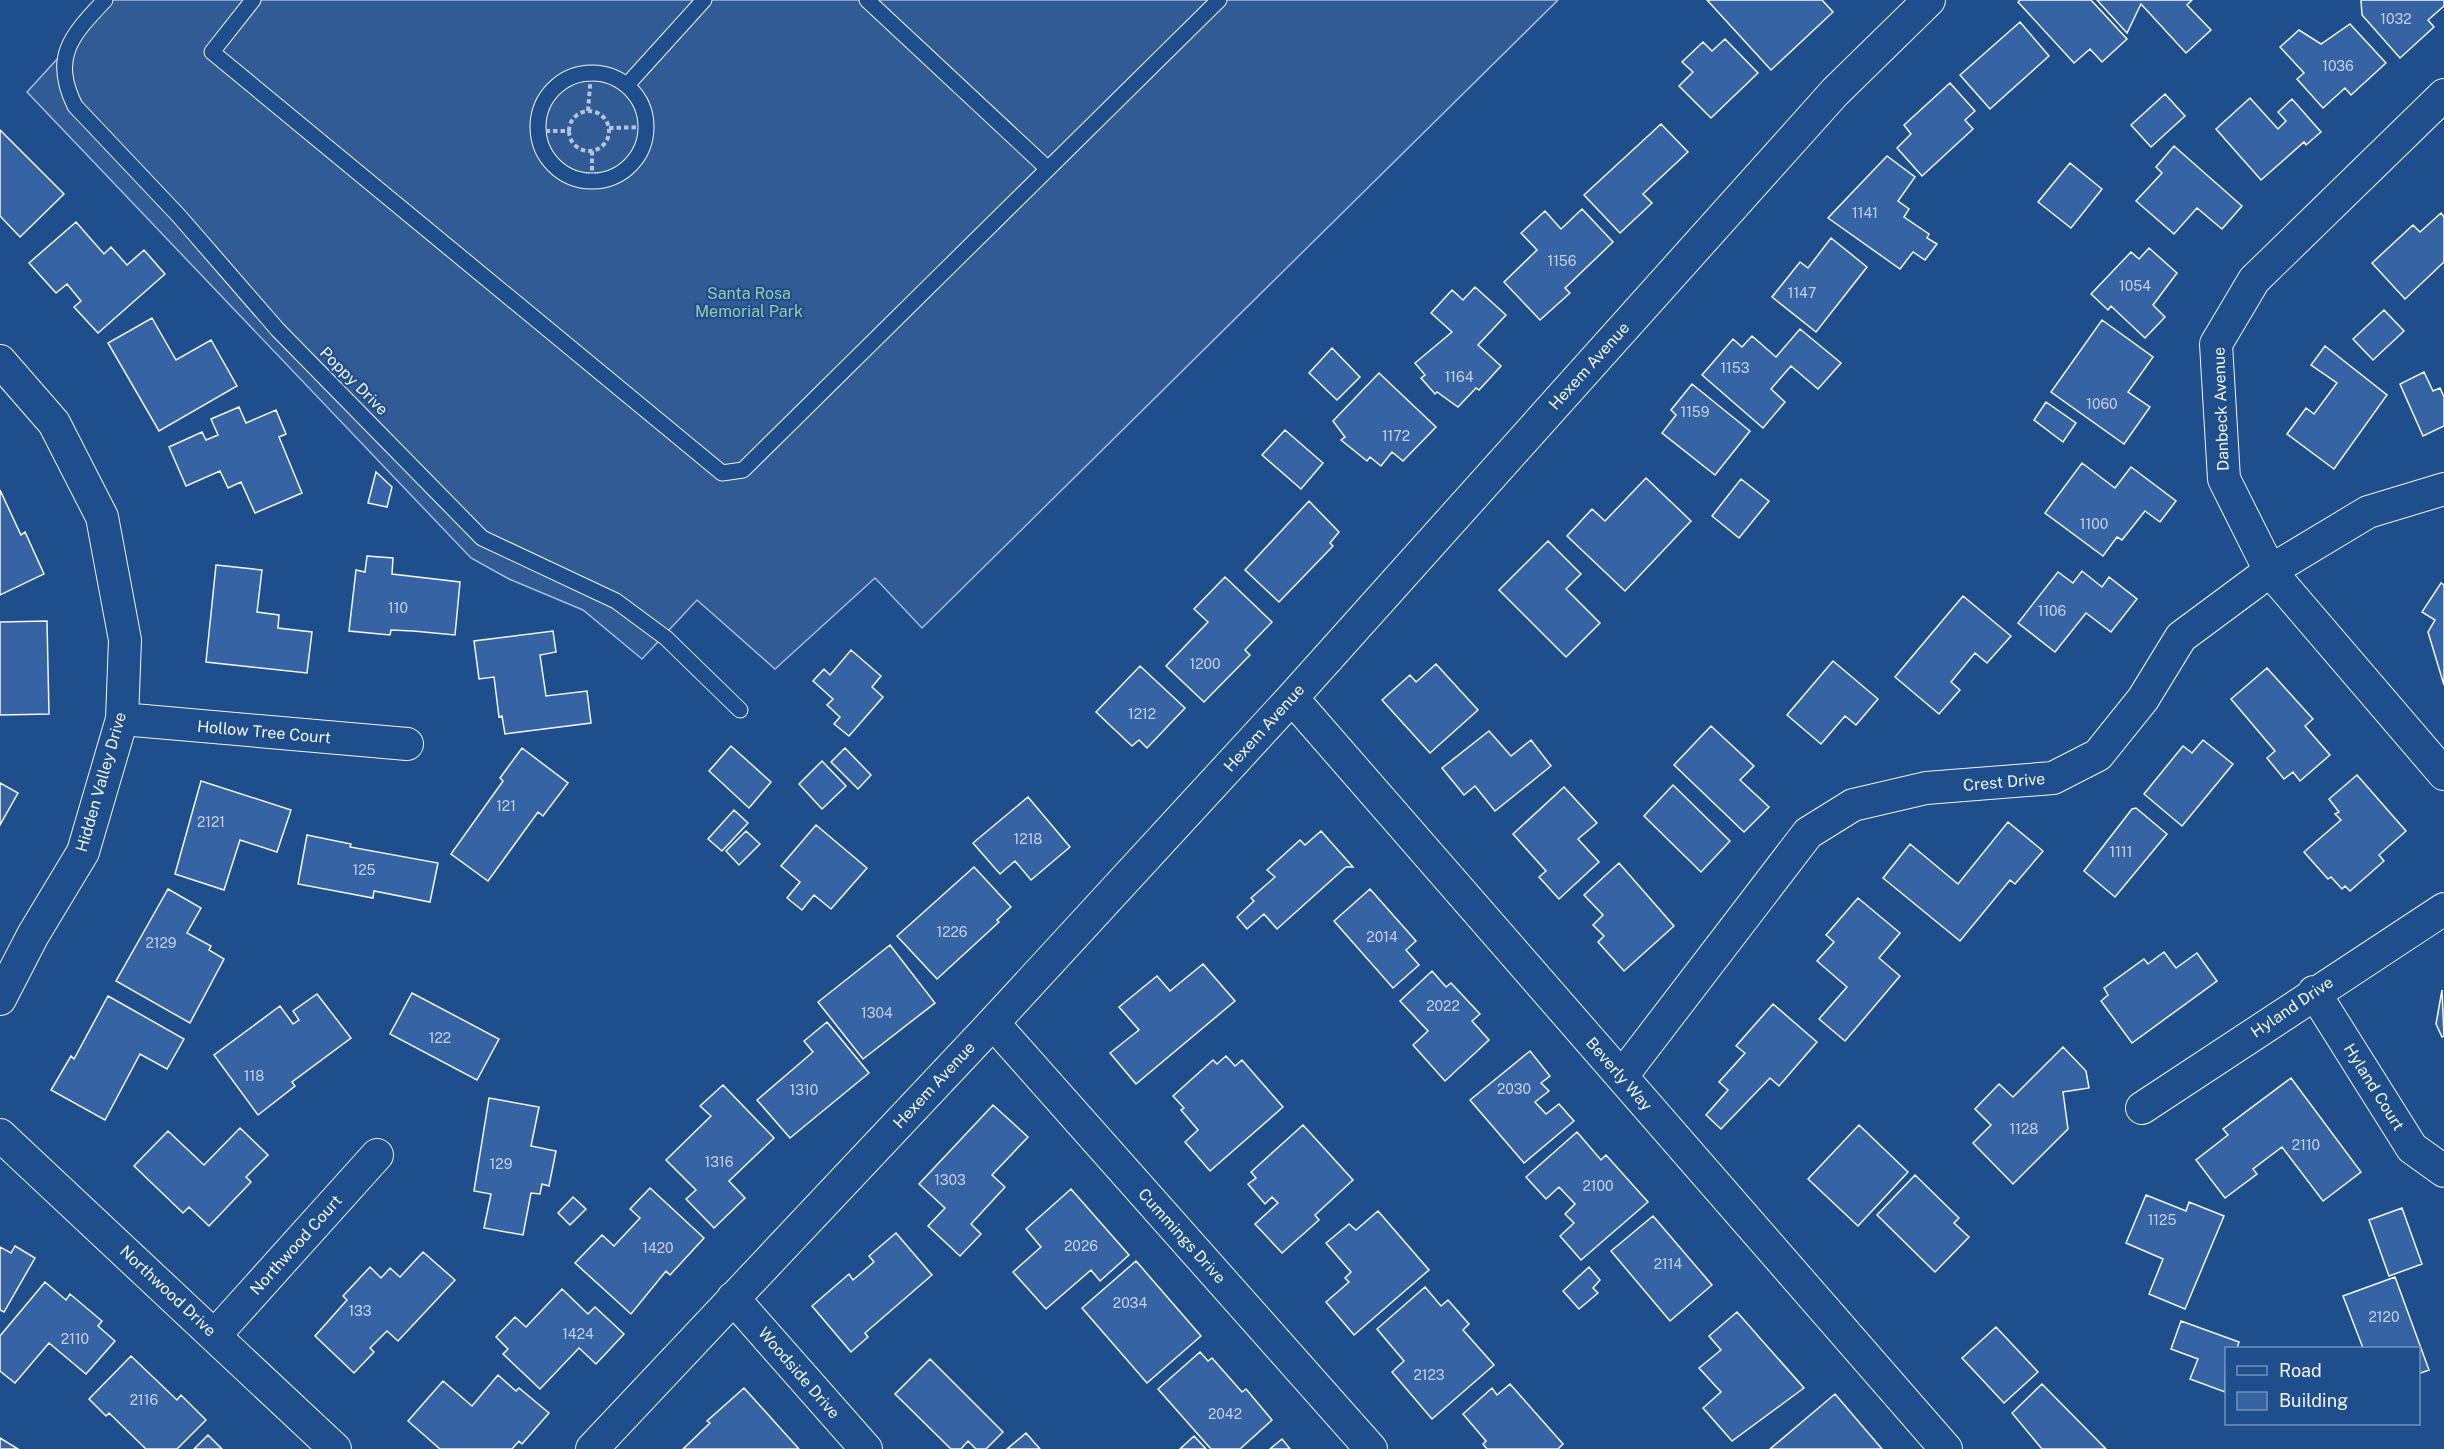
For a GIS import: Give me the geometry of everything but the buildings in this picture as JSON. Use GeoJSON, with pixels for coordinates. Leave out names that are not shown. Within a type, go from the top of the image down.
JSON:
{"type":"FeatureCollection","features":[{"type":"Feature","properties":{"kind":"street","name":"Hexem Avenue"},"geometry":{"type":"LineString","coordinates":[[592,1449],[993,1023],[1292,698],[1834,92],[1929,0]]}},
{"type":"Feature","properties":{"kind":"street","name":"Danbeck Avenue"},"geometry":{"type":"LineString","coordinates":[[2444,95],[2254,280],[2216,344],[2224,479],[2270,571],[2444,774]]}},
{"type":"Feature","properties":{"kind":"street","name":"Hidden Valley Drive"},"geometry":{"type":"LineString","coordinates":[[0,361],[54,423],[102,517],[126,640],[122,719],[83,852],[33,935],[0,999]]}},
{"type":"Feature","properties":{"kind":"street","name":"Crest Drive"},"geometry":{"type":"LineString","coordinates":[[1622,1076],[1808,833],[1853,805],[1926,788],[2054,778],[2098,755],[2143,699],[2181,637],[2270,571],[2368,512],[2444,489]]}},
{"type":"Feature","properties":{"kind":"street","name":"Beverly Way"},"geometry":{"type":"LineString","coordinates":[[1292,698],[1946,1449]]}},
{"type":"Feature","properties":{"kind":"street","name":"Hollow Tree Court"},"geometry":{"type":"LineString","coordinates":[[122,719],[407,744]]}},
{"type":"Feature","properties":{"kind":"street","name":"Hyland Drive"},"geometry":{"type":"LineString","coordinates":[[2142,1108],[2314,992],[2444,909]]}},
{"type":"Feature","properties":{"kind":"street","name":"Hyland Court"},"geometry":{"type":"LineString","coordinates":[[2314,992],[2412,1148],[2444,1171]]}},
{"type":"Feature","properties":{"kind":"street","name":"Cummings Drive"},"geometry":{"type":"LineString","coordinates":[[993,1023],[1371,1449]]}},
{"type":"Feature","properties":{"kind":"street","name":"Northwood Drive"},"geometry":{"type":"LineString","coordinates":[[0,1135],[216,1334],[335,1449]]}},
{"type":"Feature","properties":{"kind":"street","name":"Northwood Court"},"geometry":{"type":"LineString","coordinates":[[216,1334],[377,1155]]}},
{"type":"Feature","properties":{"kind":"street","name":"Woodside Drive"},"geometry":{"type":"LineString","coordinates":[[733,1298],[866,1449]]}},
{"type":"Feature","properties":{"kind":"lane","name":"Poppy Drive"},"geometry":{"type":"LineString","coordinates":[[105,0],[80,27],[66,48],[64,69],[66,87],[75,106],[179,216],[278,330],[482,538],[616,601],[666,638],[740,710]]}},
{"type":"Feature","properties":{"kind":"lane"},"geometry":{"type":"LineString","coordinates":[[253,0],[212,52],[722,473],[743,471],[1219,0]]}},
{"type":"Feature","properties":{"kind":"lane"},"geometry":{"type":"LineString","coordinates":[[627,85],[704,0]]}},
{"type":"Feature","properties":{"kind":"lane"},"geometry":{"type":"LineString","coordinates":[[867,0],[1048,169]]}},
{"type":"Feature","properties":{"kind":"lane"},"geometry":{"type":"LineString","coordinates":[[591,73],[610,76],[627,85],[639,99],[646,117],[646,136],[639,154],[627,169],[611,179],[592,182],[574,179],[556,170],[544,155],[538,131],[537,118],[544,100],[556,86],[573,76],[591,73]]}},
{"type":"Feature","properties":{"kind":"path"},"geometry":{"type":"LineString","coordinates":[[588,111],[591,73]]}},
{"type":"Feature","properties":{"kind":"path"},"geometry":{"type":"LineString","coordinates":[[588,111],[602,116],[609,128],[605,143],[591,151],[579,148],[570,138],[569,131],[575,117],[588,111]]}},
{"type":"Feature","properties":{"kind":"path"},"geometry":{"type":"LineString","coordinates":[[609,128],[646,127]]}},
{"type":"Feature","properties":{"kind":"path"},"geometry":{"type":"LineString","coordinates":[[538,131],[569,131]]}},
{"type":"Feature","properties":{"kind":"path"},"geometry":{"type":"LineString","coordinates":[[591,151],[592,182]]}},
{"type":"Feature","properties":{"kind":"shaded area","name":"Santa Rosa Memorial Park"},"geometry":{"type":"Polygon","coordinates":[[[111,0],[1558,0],[922,628],[875,578],[775,669],[697,600],[642,659],[583,610],[509,579],[471,558],[27,92],[111,0]]]}}]}
